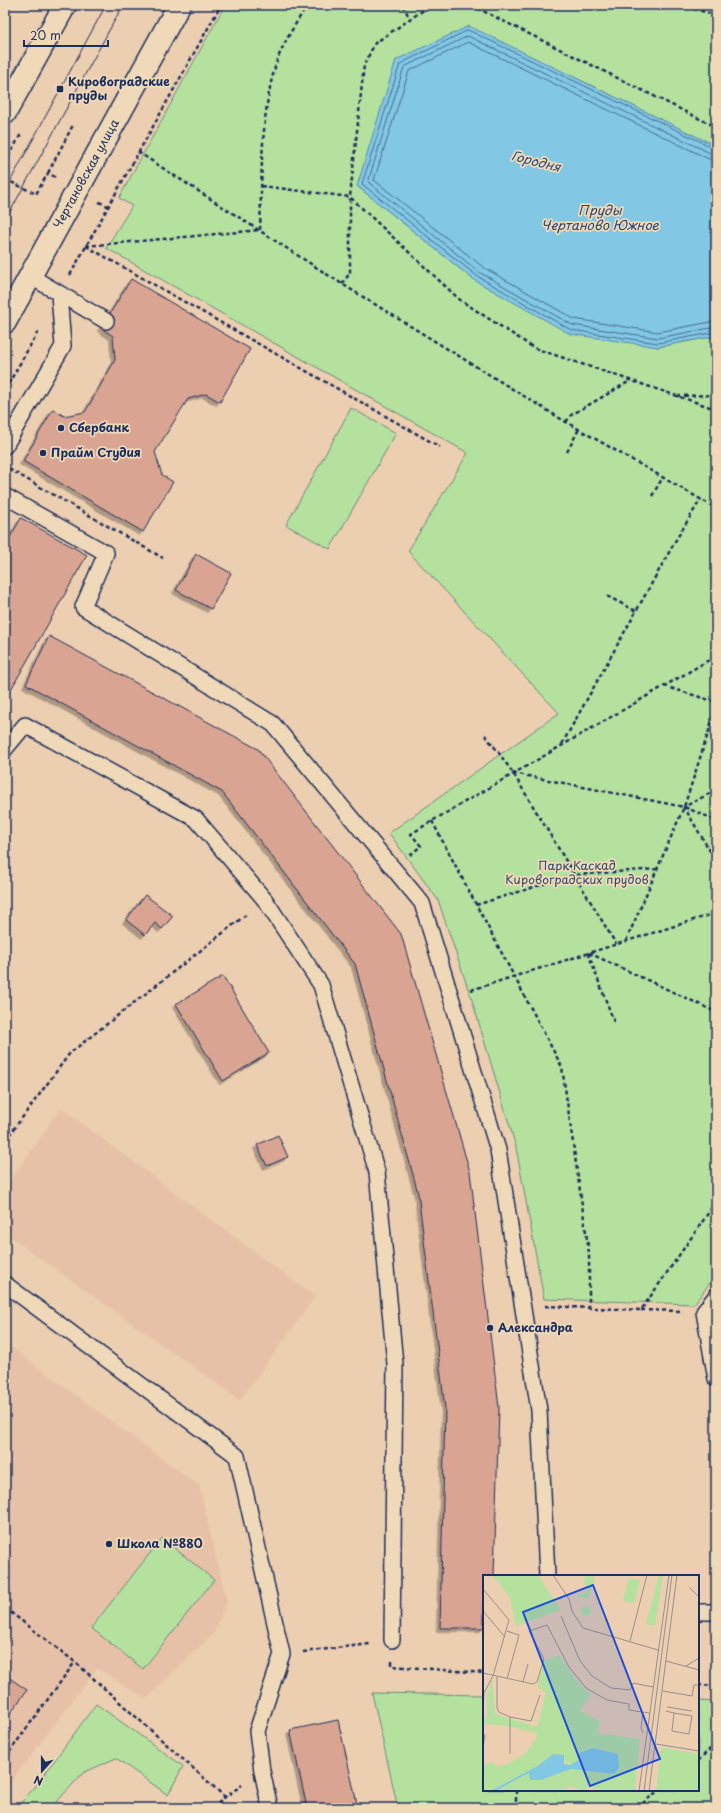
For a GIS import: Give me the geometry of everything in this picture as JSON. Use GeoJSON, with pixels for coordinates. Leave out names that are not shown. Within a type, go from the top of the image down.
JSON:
{"type":"FeatureCollection","features":[{"type":"Feature","properties":{"kind":"main road"},"geometry":{"type":"LineString","coordinates":[[5,113],[64,5]]}},
{"type":"Feature","properties":{"kind":"main road","name":"Чертановская улица"},"geometry":{"type":"LineString","coordinates":[[5,322],[179,5]]}},
{"type":"Feature","properties":{"kind":"lane"},"geometry":{"type":"LineString","coordinates":[[30,276],[106,321]]}},
{"type":"Feature","properties":{"kind":"lane"},"geometry":{"type":"LineString","coordinates":[[5,446],[63,346],[59,294]]}},
{"type":"Feature","properties":{"kind":"lane"},"geometry":{"type":"LineString","coordinates":[[5,496],[106,552],[83,607],[273,724],[422,903],[498,1150],[539,1410],[546,1575]]}},
{"type":"Feature","properties":{"kind":"lane"},"geometry":{"type":"LineString","coordinates":[[5,749],[25,725],[196,819],[265,900],[321,985],[376,1172],[395,1364],[392,1640]]}},
{"type":"Feature","properties":{"kind":"lane"},"geometry":{"type":"LineString","coordinates":[[5,1284],[237,1456],[282,1654],[257,1731],[262,1771],[270,1808]]}},
{"type":"Feature","properties":{"kind":"lane"},"geometry":{"type":"LineString","coordinates":[[716,1296],[704,1312],[716,1379]]}},
{"type":"Feature","properties":{"kind":"lane"},"geometry":{"type":"LineString","coordinates":[[699,1612],[716,1612]]}},
{"type":"Feature","properties":{"kind":"path"},"geometry":{"type":"LineString","coordinates":[[108,206],[221,5]]}},
{"type":"Feature","properties":{"kind":"path"},"geometry":{"type":"LineString","coordinates":[[260,230],[261,186],[267,103],[278,58],[307,5]]}},
{"type":"Feature","properties":{"kind":"path"},"geometry":{"type":"LineString","coordinates":[[403,5],[410,19]]}},
{"type":"Feature","properties":{"kind":"path"},"geometry":{"type":"LineString","coordinates":[[342,284],[350,274],[350,197],[364,65],[375,43],[431,5]]}},
{"type":"Feature","properties":{"kind":"path"},"geometry":{"type":"LineString","coordinates":[[471,5],[716,127]]}},
{"type":"Feature","properties":{"kind":"path"},"geometry":{"type":"LineString","coordinates":[[680,5],[716,15]]}},
{"type":"Feature","properties":{"kind":"path"},"geometry":{"type":"LineString","coordinates":[[48,173],[73,125]]}},
{"type":"Feature","properties":{"kind":"path"},"geometry":{"type":"LineString","coordinates":[[138,152],[342,284],[566,422],[716,508]]}},
{"type":"Feature","properties":{"kind":"path"},"geometry":{"type":"LineString","coordinates":[[261,186],[350,197],[460,300],[534,348],[630,382],[716,410]]}},
{"type":"Feature","properties":{"kind":"path"},"geometry":{"type":"LineString","coordinates":[[260,230],[85,246],[440,447]]}},
{"type":"Feature","properties":{"kind":"path"},"geometry":{"type":"LineString","coordinates":[[566,422],[571,415],[630,382]]}},
{"type":"Feature","properties":{"kind":"path"},"geometry":{"type":"LineString","coordinates":[[674,396],[716,395]]}},
{"type":"Feature","properties":{"kind":"path"},"geometry":{"type":"LineString","coordinates":[[567,452],[579,429]]}},
{"type":"Feature","properties":{"kind":"path"},"geometry":{"type":"LineString","coordinates":[[5,466],[163,558]]}},
{"type":"Feature","properties":{"kind":"path"},"geometry":{"type":"LineString","coordinates":[[652,496],[663,477]]}},
{"type":"Feature","properties":{"kind":"path"},"geometry":{"type":"LineString","coordinates":[[562,744],[636,611],[701,499]]}},
{"type":"Feature","properties":{"kind":"path"},"geometry":{"type":"LineString","coordinates":[[606,596],[636,611]]}},
{"type":"Feature","properties":{"kind":"path"},"geometry":{"type":"LineString","coordinates":[[393,867],[421,846],[411,834],[562,744],[716,656]]}},
{"type":"Feature","properties":{"kind":"path"},"geometry":{"type":"LineString","coordinates":[[663,686],[716,702]]}},
{"type":"Feature","properties":{"kind":"path"},"geometry":{"type":"LineString","coordinates":[[626,941],[684,807],[716,709]]}},
{"type":"Feature","properties":{"kind":"path"},"geometry":{"type":"LineString","coordinates":[[485,735],[513,773],[616,944]]}},
{"type":"Feature","properties":{"kind":"path"},"geometry":{"type":"LineString","coordinates":[[513,773],[684,807],[716,820]]}},
{"type":"Feature","properties":{"kind":"path"},"geometry":{"type":"LineString","coordinates":[[684,807],[716,790]]}},
{"type":"Feature","properties":{"kind":"path"},"geometry":{"type":"LineString","coordinates":[[684,807],[716,861]]}},
{"type":"Feature","properties":{"kind":"path"},"geometry":{"type":"LineString","coordinates":[[432,821],[562,1067],[589,1253],[589,1308]]}},
{"type":"Feature","properties":{"kind":"path"},"geometry":{"type":"LineString","coordinates":[[476,905],[574,875],[658,869]]}},
{"type":"Feature","properties":{"kind":"path"},"geometry":{"type":"LineString","coordinates":[[5,1141],[70,1053],[265,900]]}},
{"type":"Feature","properties":{"kind":"path"},"geometry":{"type":"LineString","coordinates":[[451,996],[514,975],[716,913]]}},
{"type":"Feature","properties":{"kind":"path"},"geometry":{"type":"LineString","coordinates":[[588,952],[716,1012]]}},
{"type":"Feature","properties":{"kind":"path"},"geometry":{"type":"LineString","coordinates":[[588,952],[614,1022]]}},
{"type":"Feature","properties":{"kind":"path"},"geometry":{"type":"LineString","coordinates":[[641,1310],[716,1202]]}},
{"type":"Feature","properties":{"kind":"path"},"geometry":{"type":"LineString","coordinates":[[523,1306],[704,1312]]}},
{"type":"Feature","properties":{"kind":"path"},"geometry":{"type":"LineString","coordinates":[[5,1608],[75,1662],[225,1797],[213,1808]]}},
{"type":"Feature","properties":{"kind":"path"},"geometry":{"type":"LineString","coordinates":[[282,1654],[329,1650],[392,1640],[392,1666],[483,1673]]}},
{"type":"Feature","properties":{"kind":"path"},"geometry":{"type":"LineString","coordinates":[[5,1758],[75,1662]]}},
{"type":"Feature","properties":{"kind":"path"},"geometry":{"type":"LineString","coordinates":[[699,1685],[716,1686]]}},
{"type":"Feature","properties":{"kind":"path"},"geometry":{"type":"LineString","coordinates":[[699,1760],[716,1743]]}},
{"type":"Feature","properties":{"kind":"path"},"geometry":{"type":"LineString","coordinates":[[516,1791],[516,1808]]}},
{"type":"Feature","properties":{"kind":"path"},"geometry":{"type":"LineString","coordinates":[[637,1808],[655,1792]]}},
{"type":"Feature","properties":{"kind":"shaded area"},"geometry":{"type":"Polygon","coordinates":[[[61,1108],[315,1297],[240,1400],[5,1233],[5,1188],[61,1108]]]}},
{"type":"Feature","properties":{"kind":"shaded area","name":"Школа №880"},"geometry":{"type":"Polygon","coordinates":[[[5,1343],[199,1486],[227,1602],[213,1634],[146,1699],[97,1668],[5,1790],[5,1343]]]}},
{"type":"Feature","properties":{"kind":"green space","name":"Парк Каскад Кировоградских прудов"},"geometry":{"type":"Polygon","coordinates":[[[225,5],[716,5],[716,146],[468,26],[357,186],[474,280],[658,347],[716,336],[716,1275],[694,1304],[544,1299],[516,1147],[472,1000],[438,900],[389,833],[559,713],[408,551],[468,453],[106,248],[132,206],[119,198],[225,5]]]}},
{"type":"Feature","properties":{"kind":"green space"},"geometry":{"type":"Polygon","coordinates":[[[351,408],[396,433],[330,549],[286,525],[351,408]]]}},
{"type":"Feature","properties":{"kind":"green space"},"geometry":{"type":"Polygon","coordinates":[[[162,1538],[214,1580],[143,1669],[91,1628],[162,1538]]]}},
{"type":"Feature","properties":{"kind":"green space"},"geometry":{"type":"Polygon","coordinates":[[[372,1693],[483,1695],[483,1791],[699,1791],[699,1701],[716,1702],[716,1808],[398,1808],[372,1693]]]}},
{"type":"Feature","properties":{"kind":"green space"},"geometry":{"type":"Polygon","coordinates":[[[96,1704],[183,1766],[168,1795],[116,1758],[83,1773],[51,1808],[16,1808],[35,1787],[96,1704]]]}},
{"type":"Feature","properties":{"kind":"water","name":"Пруды Чертаново Южное"},"geometry":{"type":"Polygon","coordinates":[[[469,26],[716,146],[716,336],[658,347],[570,334],[474,280],[357,186],[396,60],[469,26]]]}},
{"type":"Feature","properties":{"kind":"building"},"geometry":{"type":"Polygon","coordinates":[[[131,279],[250,349],[220,402],[206,394],[188,399],[155,452],[162,475],[173,482],[143,532],[23,461],[53,409],[64,416],[85,412],[115,360],[113,336],[101,328],[131,279]]]}},
{"type":"Feature","properties":{"kind":"building"},"geometry":{"type":"Polygon","coordinates":[[[21,518],[87,555],[5,700],[5,546],[21,518]]]}},
{"type":"Feature","properties":{"kind":"building"},"geometry":{"type":"Polygon","coordinates":[[[196,554],[231,573],[211,609],[176,590],[196,554]]]}},
{"type":"Feature","properties":{"kind":"building"},"geometry":{"type":"Polygon","coordinates":[[[49,636],[258,749],[401,934],[470,1172],[499,1407],[494,1575],[483,1575],[483,1628],[440,1628],[445,1408],[418,1193],[355,964],[222,792],[26,684],[49,636]]]}},
{"type":"Feature","properties":{"kind":"building"},"geometry":{"type":"Polygon","coordinates":[[[145,895],[173,916],[162,929],[155,923],[145,935],[126,920],[145,895]]]}},
{"type":"Feature","properties":{"kind":"building"},"geometry":{"type":"Polygon","coordinates":[[[223,976],[269,1053],[223,1081],[176,1004],[223,976]]]}},
{"type":"Feature","properties":{"kind":"building"},"geometry":{"type":"Polygon","coordinates":[[[278,1135],[288,1157],[267,1166],[257,1145],[278,1135]]]}},
{"type":"Feature","properties":{"kind":"building"},"geometry":{"type":"Polygon","coordinates":[[[5,1675],[27,1690],[5,1721],[5,1675]]]}},
{"type":"Feature","properties":{"kind":"building"},"geometry":{"type":"Polygon","coordinates":[[[338,1720],[358,1808],[307,1808],[290,1730],[338,1720]]]}},
{"type":"Feature","properties":{"kind":"tram line"},"geometry":{"type":"LineString","coordinates":[[5,191],[106,5]]}},
{"type":"Feature","properties":{"kind":"tram line"},"geometry":{"type":"LineString","coordinates":[[5,221],[123,5]]}},
{"type":"Feature","properties":{"kind":"place","name":"Кировоградские пруды"},"geometry":{"type":"Point","coordinates":[60,89]}},
{"type":"Feature","properties":{"kind":"place","name":"Сбербанк"},"geometry":{"type":"Point","coordinates":[61,428]}},
{"type":"Feature","properties":{"kind":"place","name":"Прайм Студия"},"geometry":{"type":"Point","coordinates":[43,453]}},
{"type":"Feature","properties":{"kind":"place","name":"Александра"},"geometry":{"type":"Point","coordinates":[490,1328]}},
{"type":"Feature","properties":{"kind":"place","name":"Школа №880"},"geometry":{"type":"Point","coordinates":[109,1544]}},
{"type":"Feature","properties":{"kind":"water label","name":"Городня"},"geometry":{"type":"Point","coordinates":[536,161]}}]}
